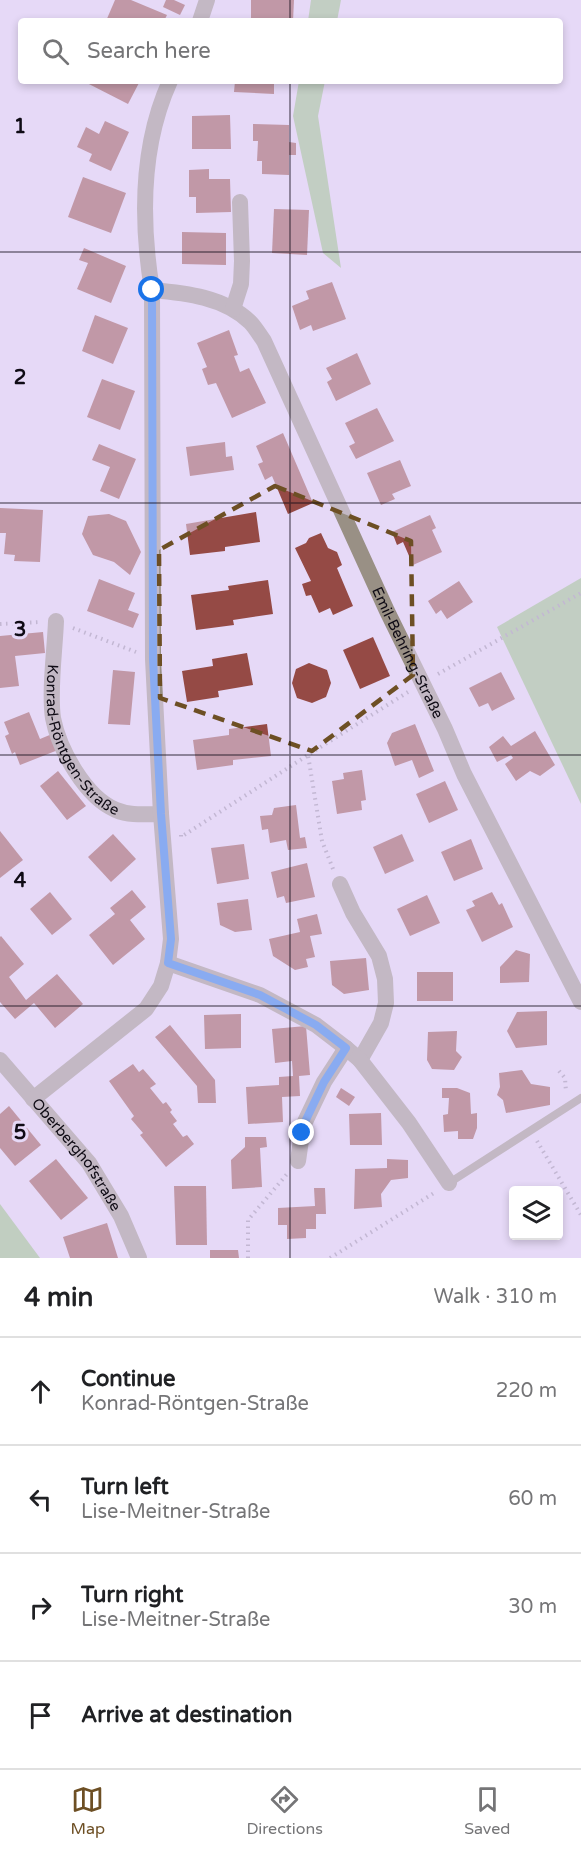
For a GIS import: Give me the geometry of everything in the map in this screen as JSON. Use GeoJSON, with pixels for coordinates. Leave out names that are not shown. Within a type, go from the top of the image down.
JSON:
{"type":"FeatureCollection","features":[{"type":"Feature","properties":{"kind":"street"},"geometry":{"type":"LineString","coordinates":[[201,18],[207,0]]}},
{"type":"Feature","properties":{"kind":"street"},"geometry":{"type":"LineString","coordinates":[[33,1099],[146,1009],[161,986],[168,963],[171,939],[161,814],[153,659],[152,290],[147,263],[145,222],[148,164],[154,129],[169,84]]}},
{"type":"Feature","properties":{"kind":"street"},"geometry":{"type":"LineString","coordinates":[[233,309],[241,284],[240,202]]}},
{"type":"Feature","properties":{"kind":"street","name":"Emil-Behring-Straße"},"geometry":{"type":"LineString","coordinates":[[152,290],[209,299],[233,309],[250,322],[264,341],[387,610],[446,729],[464,774],[581,1002]]}},
{"type":"Feature","properties":{"kind":"street","name":"Konrad-Röntgen-Straße"},"geometry":{"type":"LineString","coordinates":[[56,621],[52,682],[53,717],[60,742],[73,767],[88,789],[117,811],[161,814]]}},
{"type":"Feature","properties":{"kind":"street"},"geometry":{"type":"LineString","coordinates":[[340,884],[353,913],[379,956],[385,979],[386,1004],[381,1023],[360,1060]]}},
{"type":"Feature","properties":{"kind":"street"},"geometry":{"type":"LineString","coordinates":[[168,963],[260,995],[316,1025],[346,1048],[360,1060],[408,1123],[449,1183]]}},
{"type":"Feature","properties":{"kind":"street"},"geometry":{"type":"LineString","coordinates":[[297,1161],[303,1126],[324,1082],[346,1048]]}},
{"type":"Feature","properties":{"kind":"street","name":"Oberberghofstraße"},"geometry":{"type":"LineString","coordinates":[[0,1060],[89,1163],[121,1216],[139,1258]]}},
{"type":"Feature","properties":{"kind":"lane"},"geometry":{"type":"LineString","coordinates":[[449,1183],[581,1098]]}},
{"type":"Feature","properties":{"kind":"path"},"geometry":{"type":"LineString","coordinates":[[180,830],[181,837],[422,683],[581,593]]}},
{"type":"Feature","properties":{"kind":"path"},"geometry":{"type":"LineString","coordinates":[[0,624],[56,621],[153,659]]}},
{"type":"Feature","properties":{"kind":"path"},"geometry":{"type":"LineString","coordinates":[[308,756],[322,841],[340,884]]}},
{"type":"Feature","properties":{"kind":"path"},"geometry":{"type":"LineString","coordinates":[[559,1071],[565,1078],[566,1107]]}},
{"type":"Feature","properties":{"kind":"path"},"geometry":{"type":"LineString","coordinates":[[531,1130],[581,1215]]}},
{"type":"Feature","properties":{"kind":"path"},"geometry":{"type":"LineString","coordinates":[[248,1258],[248,1220],[297,1161]]}},
{"type":"Feature","properties":{"kind":"path"},"geometry":{"type":"LineString","coordinates":[[330,1258],[449,1183]]}},
{"type":"Feature","properties":{"kind":"highlighted area"},"geometry":{"type":"Polygon","coordinates":[[[275,486],[411,541],[413,675],[312,751],[160,698],[159,550],[275,486]]]}},
{"type":"Feature","properties":{"kind":"green space"},"geometry":{"type":"Polygon","coordinates":[[[311,0],[341,0],[338,18],[308,18],[311,0]]]}},
{"type":"Feature","properties":{"kind":"green space"},"geometry":{"type":"Polygon","coordinates":[[[298,84],[324,84],[318,116],[341,268],[323,253],[293,116],[298,84]]]}},
{"type":"Feature","properties":{"kind":"green space"},"geometry":{"type":"Polygon","coordinates":[[[581,578],[581,804],[497,627],[581,578]]]}},
{"type":"Feature","properties":{"kind":"green space"},"geometry":{"type":"Polygon","coordinates":[[[0,1204],[40,1258],[0,1258],[0,1204]]]}},
{"type":"Feature","properties":{"kind":"building"},"geometry":{"type":"Polygon","coordinates":[[[115,0],[131,0],[167,15],[166,18],[107,18],[115,0]]]}},
{"type":"Feature","properties":{"kind":"building"},"geometry":{"type":"Polygon","coordinates":[[[166,0],[174,0],[185,5],[180,15],[163,7],[166,0]]]}},
{"type":"Feature","properties":{"kind":"building"},"geometry":{"type":"Polygon","coordinates":[[[251,0],[294,0],[293,18],[251,18],[251,0]]]}},
{"type":"Feature","properties":{"kind":"building"},"geometry":{"type":"Polygon","coordinates":[[[89,84],[138,84],[128,104],[89,84]]]}},
{"type":"Feature","properties":{"kind":"building"},"geometry":{"type":"Polygon","coordinates":[[[235,84],[274,84],[274,94],[234,92],[235,84]]]}},
{"type":"Feature","properties":{"kind":"building"},"geometry":{"type":"Polygon","coordinates":[[[230,115],[231,149],[192,149],[192,116],[230,115]]]}},
{"type":"Feature","properties":{"kind":"building"},"geometry":{"type":"Polygon","coordinates":[[[105,121],[129,132],[111,171],[89,161],[92,154],[77,147],[86,127],[99,134],[105,121]]]}},
{"type":"Feature","properties":{"kind":"building"},"geometry":{"type":"Polygon","coordinates":[[[253,124],[289,125],[289,142],[296,143],[296,155],[289,155],[289,175],[262,174],[262,161],[257,161],[258,141],[253,141],[253,124]]]}},
{"type":"Feature","properties":{"kind":"building"},"geometry":{"type":"Polygon","coordinates":[[[209,169],[209,179],[230,179],[231,212],[196,213],[196,197],[189,197],[189,170],[209,169]]]}},
{"type":"Feature","properties":{"kind":"building"},"geometry":{"type":"Polygon","coordinates":[[[83,177],[126,193],[111,233],[68,217],[83,177]]]}},
{"type":"Feature","properties":{"kind":"building"},"geometry":{"type":"Polygon","coordinates":[[[274,209],[309,210],[307,255],[272,253],[274,209]]]}},
{"type":"Feature","properties":{"kind":"building"},"geometry":{"type":"Polygon","coordinates":[[[182,232],[226,233],[226,265],[182,264],[182,232]]]}},
{"type":"Feature","properties":{"kind":"building"},"geometry":{"type":"Polygon","coordinates":[[[84,248],[126,266],[111,303],[77,289],[88,263],[79,260],[84,248]]]}},
{"type":"Feature","properties":{"kind":"building"},"geometry":{"type":"Polygon","coordinates":[[[332,282],[346,319],[313,331],[311,325],[300,330],[292,306],[309,299],[306,291],[332,282]]]}},
{"type":"Feature","properties":{"kind":"building"},"geometry":{"type":"Polygon","coordinates":[[[95,315],[128,328],[113,364],[82,351],[95,315]]]}},
{"type":"Feature","properties":{"kind":"building"},"geometry":{"type":"Polygon","coordinates":[[[229,330],[238,355],[234,356],[240,372],[249,368],[266,403],[232,418],[216,383],[208,385],[202,369],[207,367],[197,343],[229,330]]]}},
{"type":"Feature","properties":{"kind":"building"},"geometry":{"type":"Polygon","coordinates":[[[357,353],[371,384],[336,401],[327,382],[332,379],[326,368],[357,353]]]}},
{"type":"Feature","properties":{"kind":"building"},"geometry":{"type":"Polygon","coordinates":[[[102,379],[135,391],[120,430],[87,417],[102,379]]]}},
{"type":"Feature","properties":{"kind":"building"},"geometry":{"type":"Polygon","coordinates":[[[377,408],[394,441],[356,459],[349,446],[355,443],[345,423],[377,408]]]}},
{"type":"Feature","properties":{"kind":"building"},"geometry":{"type":"Polygon","coordinates":[[[283,433],[313,503],[288,514],[272,476],[265,480],[258,464],[263,462],[256,446],[283,433]]]}},
{"type":"Feature","properties":{"kind":"building"},"geometry":{"type":"Polygon","coordinates":[[[225,442],[226,457],[232,456],[234,470],[190,476],[186,447],[225,442]]]}},
{"type":"Feature","properties":{"kind":"building"},"geometry":{"type":"Polygon","coordinates":[[[99,444],[136,459],[119,499],[100,491],[110,467],[92,460],[99,444]]]}},
{"type":"Feature","properties":{"kind":"building"},"geometry":{"type":"Polygon","coordinates":[[[400,460],[411,486],[392,494],[395,499],[381,505],[367,473],[400,460]]]}},
{"type":"Feature","properties":{"kind":"building"},"geometry":{"type":"Polygon","coordinates":[[[0,508],[43,510],[40,562],[14,561],[15,555],[4,554],[6,533],[0,533],[0,508]]]}},
{"type":"Feature","properties":{"kind":"building"},"geometry":{"type":"Polygon","coordinates":[[[256,512],[260,542],[225,547],[225,551],[190,555],[186,524],[256,512]]]}},
{"type":"Feature","properties":{"kind":"building"},"geometry":{"type":"Polygon","coordinates":[[[109,514],[126,521],[141,552],[130,575],[114,562],[93,555],[82,534],[88,516],[109,514]]]}},
{"type":"Feature","properties":{"kind":"building"},"geometry":{"type":"Polygon","coordinates":[[[430,515],[436,528],[432,530],[442,552],[413,565],[403,542],[397,545],[392,532],[430,515]]]}},
{"type":"Feature","properties":{"kind":"building"},"geometry":{"type":"Polygon","coordinates":[[[321,533],[328,548],[337,552],[342,565],[337,568],[353,606],[333,615],[330,608],[319,613],[311,595],[306,596],[302,584],[311,581],[295,548],[321,533]]]}},
{"type":"Feature","properties":{"kind":"building"},"geometry":{"type":"Polygon","coordinates":[[[99,579],[135,593],[128,610],[139,614],[133,628],[87,611],[99,579]]]}},
{"type":"Feature","properties":{"kind":"building"},"geometry":{"type":"Polygon","coordinates":[[[268,580],[273,614],[233,620],[234,625],[196,630],[191,595],[229,590],[228,586],[268,580]]]}},
{"type":"Feature","properties":{"kind":"building"},"geometry":{"type":"Polygon","coordinates":[[[459,581],[473,602],[447,619],[441,610],[436,614],[428,601],[459,581]]]}},
{"type":"Feature","properties":{"kind":"building"},"geometry":{"type":"Polygon","coordinates":[[[43,632],[45,653],[15,656],[19,686],[0,688],[0,636],[43,632]]]}},
{"type":"Feature","properties":{"kind":"building"},"geometry":{"type":"Polygon","coordinates":[[[373,637],[390,676],[360,689],[343,650],[373,637]]]}},
{"type":"Feature","properties":{"kind":"building"},"geometry":{"type":"Polygon","coordinates":[[[247,653],[253,685],[218,691],[219,697],[187,702],[182,671],[213,666],[212,659],[247,653]]]}},
{"type":"Feature","properties":{"kind":"building"},"geometry":{"type":"Polygon","coordinates":[[[309,663],[327,670],[331,683],[326,697],[312,703],[297,698],[292,683],[296,669],[309,663]]]}},
{"type":"Feature","properties":{"kind":"building"},"geometry":{"type":"Polygon","coordinates":[[[113,670],[135,672],[130,725],[108,724],[113,670]]]}},
{"type":"Feature","properties":{"kind":"building"},"geometry":{"type":"Polygon","coordinates":[[[501,672],[515,699],[492,711],[488,703],[479,707],[469,688],[501,672]]]}},
{"type":"Feature","properties":{"kind":"building"},"geometry":{"type":"Polygon","coordinates":[[[29,712],[40,739],[52,734],[58,750],[20,765],[15,752],[12,754],[5,736],[9,734],[4,722],[29,712]]]}},
{"type":"Feature","properties":{"kind":"building"},"geometry":{"type":"Polygon","coordinates":[[[267,724],[271,756],[233,760],[233,765],[197,770],[193,740],[229,735],[229,729],[267,724]]]}},
{"type":"Feature","properties":{"kind":"building"},"geometry":{"type":"Polygon","coordinates":[[[415,724],[434,771],[419,778],[412,760],[395,766],[387,743],[392,733],[415,724]]]}},
{"type":"Feature","properties":{"kind":"building"},"geometry":{"type":"Polygon","coordinates":[[[535,731],[555,765],[540,776],[530,771],[516,781],[505,764],[513,758],[511,755],[497,762],[489,747],[503,736],[511,746],[535,731]]]}},
{"type":"Feature","properties":{"kind":"building"},"geometry":{"type":"Polygon","coordinates":[[[362,770],[366,800],[361,801],[362,810],[337,814],[332,781],[344,779],[343,773],[362,770]]]}},
{"type":"Feature","properties":{"kind":"building"},"geometry":{"type":"Polygon","coordinates":[[[58,771],[86,806],[67,820],[40,786],[58,771]]]}},
{"type":"Feature","properties":{"kind":"building"},"geometry":{"type":"Polygon","coordinates":[[[445,781],[458,810],[429,823],[416,794],[445,781]]]}},
{"type":"Feature","properties":{"kind":"building"},"geometry":{"type":"Polygon","coordinates":[[[296,805],[300,838],[305,837],[307,848],[288,850],[286,840],[270,843],[268,829],[262,830],[260,816],[272,815],[274,808],[296,805]]]}},
{"type":"Feature","properties":{"kind":"building"},"geometry":{"type":"Polygon","coordinates":[[[0,831],[23,860],[0,878],[0,831]]]}},
{"type":"Feature","properties":{"kind":"building"},"geometry":{"type":"Polygon","coordinates":[[[113,834],[136,859],[111,882],[88,857],[113,834]]]}},
{"type":"Feature","properties":{"kind":"building"},"geometry":{"type":"Polygon","coordinates":[[[402,834],[414,861],[385,874],[373,847],[402,834]]]}},
{"type":"Feature","properties":{"kind":"building"},"geometry":{"type":"Polygon","coordinates":[[[471,839],[483,869],[454,881],[441,852],[471,839]]]}},
{"type":"Feature","properties":{"kind":"building"},"geometry":{"type":"Polygon","coordinates":[[[244,844],[249,879],[217,884],[211,848],[244,844]]]}},
{"type":"Feature","properties":{"kind":"building"},"geometry":{"type":"Polygon","coordinates":[[[307,863],[315,897],[286,903],[284,896],[277,898],[271,872],[307,863]]]}},
{"type":"Feature","properties":{"kind":"building"},"geometry":{"type":"Polygon","coordinates":[[[132,890],[146,907],[130,920],[145,939],[113,965],[89,935],[115,914],[110,908],[132,890]]]}},
{"type":"Feature","properties":{"kind":"building"},"geometry":{"type":"Polygon","coordinates":[[[50,892],[72,919],[52,935],[30,909],[50,892]]]}},
{"type":"Feature","properties":{"kind":"building"},"geometry":{"type":"Polygon","coordinates":[[[492,892],[499,905],[502,903],[513,927],[482,942],[466,910],[475,906],[472,901],[492,892]]]}},
{"type":"Feature","properties":{"kind":"building"},"geometry":{"type":"Polygon","coordinates":[[[427,895],[440,923],[410,936],[397,909],[427,895]]]}},
{"type":"Feature","properties":{"kind":"building"},"geometry":{"type":"Polygon","coordinates":[[[248,899],[252,930],[235,932],[220,925],[217,903],[248,899]]]}},
{"type":"Feature","properties":{"kind":"building"},"geometry":{"type":"Polygon","coordinates":[[[317,914],[322,934],[310,936],[315,957],[306,959],[308,967],[295,970],[273,956],[269,939],[300,932],[297,919],[317,914]]]}},
{"type":"Feature","properties":{"kind":"building"},"geometry":{"type":"Polygon","coordinates":[[[1,936],[24,964],[9,977],[26,1000],[57,974],[83,1004],[55,1028],[34,1003],[15,1019],[0,1002],[1,936]]]}},
{"type":"Feature","properties":{"kind":"building"},"geometry":{"type":"Polygon","coordinates":[[[516,950],[530,954],[529,982],[500,983],[500,967],[516,950]]]}},
{"type":"Feature","properties":{"kind":"building"},"geometry":{"type":"Polygon","coordinates":[[[366,958],[369,990],[344,994],[332,985],[330,961],[366,958]]]}},
{"type":"Feature","properties":{"kind":"building"},"geometry":{"type":"Polygon","coordinates":[[[417,972],[453,972],[453,1001],[417,1001],[417,972]]]}},
{"type":"Feature","properties":{"kind":"building"},"geometry":{"type":"Polygon","coordinates":[[[547,1011],[547,1045],[516,1048],[507,1031],[517,1012],[547,1011]]]}},
{"type":"Feature","properties":{"kind":"building"},"geometry":{"type":"Polygon","coordinates":[[[241,1014],[241,1048],[205,1049],[204,1015],[241,1014]]]}},
{"type":"Feature","properties":{"kind":"building"},"geometry":{"type":"Polygon","coordinates":[[[170,1025],[215,1080],[216,1103],[198,1103],[197,1086],[155,1037],[170,1025]]]}},
{"type":"Feature","properties":{"kind":"building"},"geometry":{"type":"Polygon","coordinates":[[[306,1026],[310,1075],[299,1076],[300,1096],[282,1097],[283,1122],[248,1124],[246,1087],[279,1085],[279,1077],[293,1076],[292,1061],[275,1063],[272,1029],[306,1026]]]}},
{"type":"Feature","properties":{"kind":"building"},"geometry":{"type":"Polygon","coordinates":[[[457,1031],[456,1051],[462,1057],[454,1070],[432,1069],[427,1060],[428,1032],[457,1031]]]}},
{"type":"Feature","properties":{"kind":"building"},"geometry":{"type":"Polygon","coordinates":[[[133,1064],[139,1072],[143,1069],[156,1084],[150,1088],[163,1104],[166,1102],[172,1110],[170,1112],[177,1121],[173,1124],[183,1137],[187,1135],[194,1144],[166,1167],[140,1135],[143,1133],[131,1119],[134,1116],[109,1081],[133,1064]]]}},
{"type":"Feature","properties":{"kind":"building"},"geometry":{"type":"Polygon","coordinates":[[[522,1070],[531,1084],[550,1087],[550,1105],[506,1113],[503,1100],[497,1095],[500,1087],[499,1073],[522,1070]]]}},
{"type":"Feature","properties":{"kind":"building"},"geometry":{"type":"Polygon","coordinates":[[[341,1088],[355,1097],[349,1106],[336,1097],[341,1088]]]}},
{"type":"Feature","properties":{"kind":"building"},"geometry":{"type":"Polygon","coordinates":[[[442,1088],[457,1088],[470,1093],[471,1114],[477,1113],[477,1128],[473,1139],[458,1139],[458,1131],[444,1132],[443,1115],[448,1114],[449,1098],[442,1098],[442,1088]]]}},
{"type":"Feature","properties":{"kind":"building"},"geometry":{"type":"Polygon","coordinates":[[[9,1106],[41,1145],[15,1166],[0,1148],[0,1114],[9,1106]]]}},
{"type":"Feature","properties":{"kind":"building"},"geometry":{"type":"Polygon","coordinates":[[[381,1113],[382,1145],[350,1145],[349,1114],[381,1113]]]}},
{"type":"Feature","properties":{"kind":"building"},"geometry":{"type":"Polygon","coordinates":[[[245,1137],[266,1137],[267,1147],[260,1148],[262,1187],[232,1189],[231,1160],[245,1147],[245,1137]]]}},
{"type":"Feature","properties":{"kind":"building"},"geometry":{"type":"Polygon","coordinates":[[[56,1159],[88,1198],[61,1220],[29,1181],[56,1159]]]}},
{"type":"Feature","properties":{"kind":"building"},"geometry":{"type":"Polygon","coordinates":[[[387,1159],[408,1160],[408,1178],[391,1180],[381,1194],[382,1207],[354,1209],[355,1169],[387,1168],[387,1159]]]}},
{"type":"Feature","properties":{"kind":"building"},"geometry":{"type":"Polygon","coordinates":[[[174,1186],[206,1186],[207,1245],[176,1245],[174,1186]]]}},
{"type":"Feature","properties":{"kind":"building"},"geometry":{"type":"Polygon","coordinates":[[[314,1188],[325,1188],[326,1214],[316,1214],[316,1229],[306,1229],[306,1238],[287,1239],[287,1225],[278,1225],[278,1208],[315,1206],[314,1188]]]}},
{"type":"Feature","properties":{"kind":"building"},"geometry":{"type":"Polygon","coordinates":[[[107,1223],[118,1258],[70,1258],[63,1237],[107,1223]]]}},
{"type":"Feature","properties":{"kind":"building"},"geometry":{"type":"Polygon","coordinates":[[[210,1250],[238,1250],[239,1258],[210,1258],[210,1250]]]}},
{"type":"Feature","properties":{"kind":"route"},"geometry":{"type":"LineString","coordinates":[[152,290],[153,659],[161,814],[171,939],[168,963],[260,995],[290,1009],[346,1048],[324,1082],[303,1126],[302,1133]]}}]}
